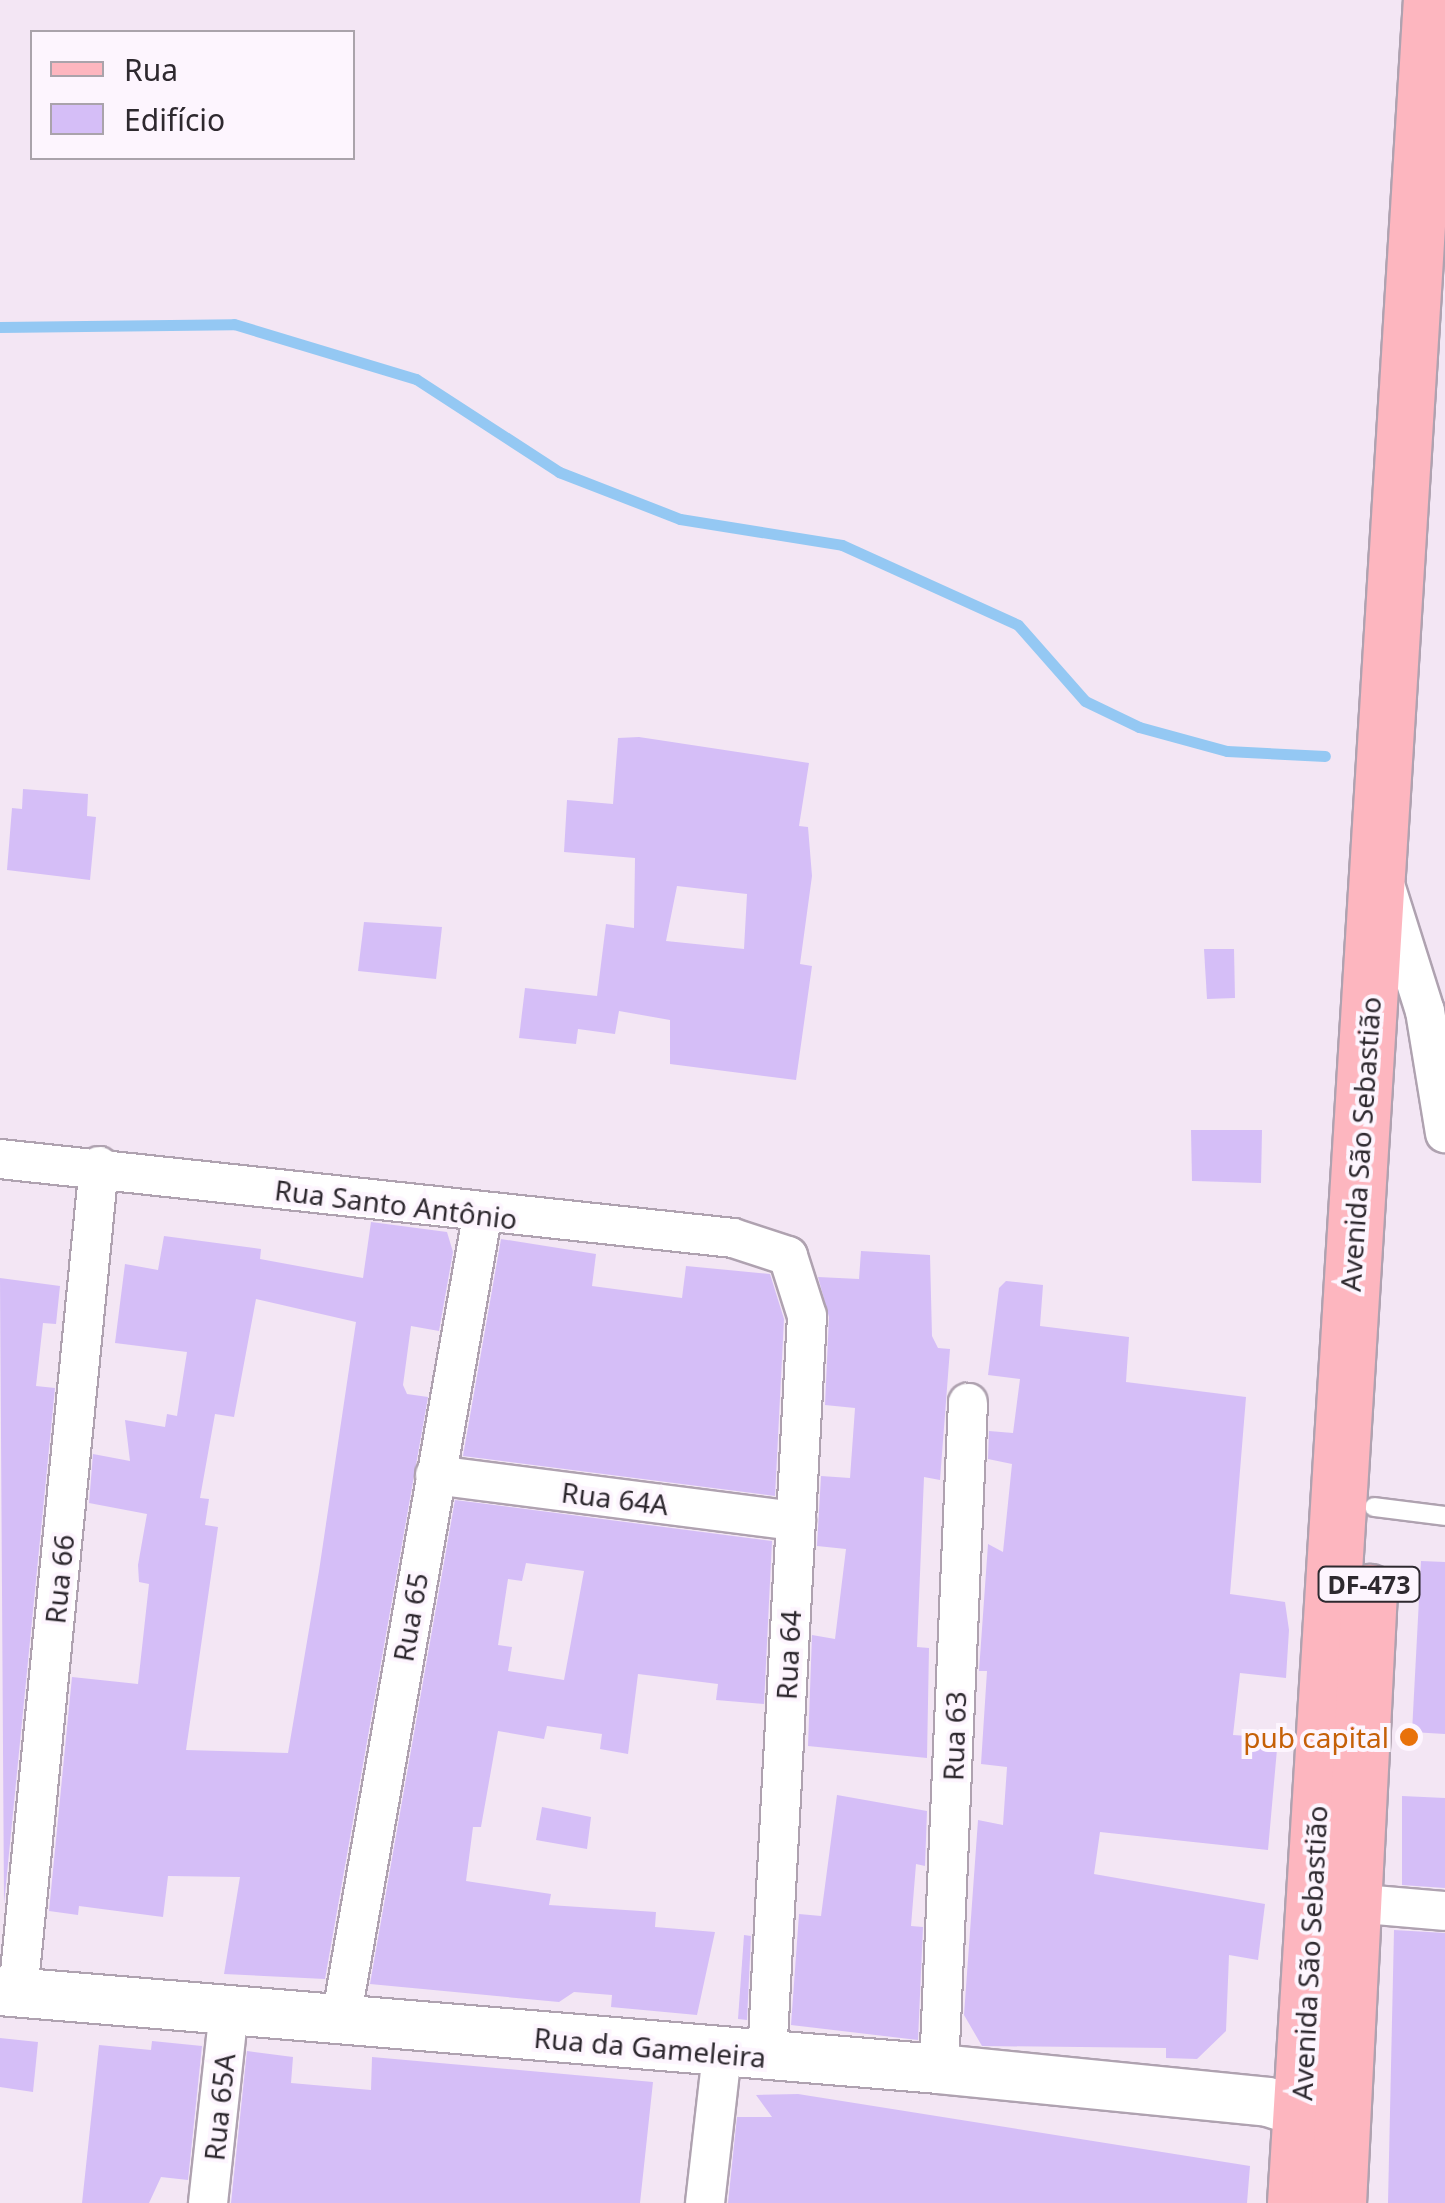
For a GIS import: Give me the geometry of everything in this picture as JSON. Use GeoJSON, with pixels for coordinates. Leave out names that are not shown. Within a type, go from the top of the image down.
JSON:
{"type":"FeatureCollection","features":[{"type":"Feature","properties":{"kind":"main road"},"geometry":{"type":"LineString","coordinates":[[1371,964],[1434,178],[1431,0]]}},
{"type":"Feature","properties":{"kind":"main road","name":"Avenida São Sebastião"},"geometry":{"type":"LineString","coordinates":[[1295,2203],[1321,2118],[1352,1903],[1388,1240],[1371,964]]}},
{"type":"Feature","properties":{"kind":"main road","name":"Avenida São Sebastião"},"geometry":{"type":"LineString","coordinates":[[1338,2203],[1321,2118],[1371,964]]}},
{"type":"Feature","properties":{"kind":"street"},"geometry":{"type":"LineString","coordinates":[[1378,867],[1405,928],[1445,1133]]}},
{"type":"Feature","properties":{"kind":"street","name":"Rua Santo Antônio"},"geometry":{"type":"LineString","coordinates":[[0,1159],[99,1166],[482,1217],[733,1238],[788,1256]]}},
{"type":"Feature","properties":{"kind":"street","name":"Rua 66"},"geometry":{"type":"LineString","coordinates":[[9,1992],[99,1166]]}},
{"type":"Feature","properties":{"kind":"street","name":"Rua 65"},"geometry":{"type":"LineString","coordinates":[[342,2018],[482,1217]]}},
{"type":"Feature","properties":{"kind":"street","name":"Rua 64"},"geometry":{"type":"LineString","coordinates":[[704,2203],[745,2056],[796,1521],[807,1316],[788,1256]]}},
{"type":"Feature","properties":{"kind":"street","name":"Rua 63"},"geometry":{"type":"LineString","coordinates":[[939,2069],[968,1403]]}},
{"type":"Feature","properties":{"kind":"street","name":"Rua 64A"},"geometry":{"type":"LineString","coordinates":[[434,1475],[796,1521]]}},
{"type":"Feature","properties":{"kind":"street"},"geometry":{"type":"LineString","coordinates":[[1352,1903],[1445,1911]]}},
{"type":"Feature","properties":{"kind":"street","name":"Rua da Gameleira"},"geometry":{"type":"LineString","coordinates":[[9,1992],[745,2056],[939,2069],[1321,2118]]}},
{"type":"Feature","properties":{"kind":"street","name":"Rua 65A"},"geometry":{"type":"LineString","coordinates":[[208,2203],[230,2011]]}},
{"type":"Feature","properties":{"kind":"lane"},"geometry":{"type":"LineString","coordinates":[[1374,1507],[1445,1516]]}},
{"type":"Feature","properties":{"kind":"building"},"geometry":{"type":"Polygon","coordinates":[[[639,737],[809,763],[799,826],[808,827],[812,876],[800,964],[812,966],[796,1080],[670,1064],[670,1020],[619,1011],[615,1034],[578,1029],[576,1044],[519,1038],[525,988],[597,996],[606,924],[634,928],[635,858],[564,852],[567,800],[613,804],[618,738],[639,737]],[[677,886],[666,941],[744,949],[747,894],[677,886]]]}},
{"type":"Feature","properties":{"kind":"building"},"geometry":{"type":"Polygon","coordinates":[[[23,789],[88,794],[87,816],[96,817],[90,880],[7,870],[12,808],[22,809],[23,789]]]}},
{"type":"Feature","properties":{"kind":"building"},"geometry":{"type":"Polygon","coordinates":[[[364,922],[442,927],[436,979],[358,971],[364,922]]]}},
{"type":"Feature","properties":{"kind":"building"},"geometry":{"type":"Polygon","coordinates":[[[1204,949],[1234,949],[1235,998],[1207,999],[1204,949]]]}},
{"type":"Feature","properties":{"kind":"building"},"geometry":{"type":"Polygon","coordinates":[[[1191,1130],[1262,1130],[1261,1183],[1192,1181],[1191,1130]]]}},
{"type":"Feature","properties":{"kind":"building"},"geometry":{"type":"Polygon","coordinates":[[[371,1222],[447,1232],[453,1252],[439,1331],[411,1326],[403,1385],[407,1394],[428,1397],[325,1979],[224,1974],[240,1877],[168,1876],[163,1917],[79,1906],[78,1915],[49,1911],[72,1677],[138,1684],[149,1584],[139,1582],[138,1565],[147,1514],[89,1503],[93,1454],[130,1461],[125,1420],[165,1427],[167,1414],[177,1416],[187,1352],[115,1343],[125,1264],[158,1270],[164,1236],[261,1249],[260,1259],[363,1278],[371,1222]],[[256,1299],[234,1417],[215,1414],[200,1498],[209,1499],[205,1525],[218,1527],[186,1750],[288,1753],[356,1322],[256,1299]]]}},
{"type":"Feature","properties":{"kind":"building"},"geometry":{"type":"Polygon","coordinates":[[[501,1239],[596,1254],[592,1286],[682,1298],[686,1266],[770,1274],[784,1319],[775,1496],[463,1456],[501,1239]]]}},
{"type":"Feature","properties":{"kind":"building"},"geometry":{"type":"Polygon","coordinates":[[[861,1251],[930,1255],[932,1336],[938,1348],[950,1349],[940,1480],[924,1477],[917,1647],[929,1648],[927,1758],[808,1746],[812,1635],[835,1639],[846,1549],[817,1546],[821,1476],[850,1478],[855,1408],[825,1405],[829,1317],[818,1277],[859,1279],[861,1251]]]}},
{"type":"Feature","properties":{"kind":"building"},"geometry":{"type":"Polygon","coordinates":[[[0,1278],[60,1286],[56,1324],[43,1323],[36,1386],[55,1388],[4,1904],[0,1278]]]}},
{"type":"Feature","properties":{"kind":"building"},"geometry":{"type":"Polygon","coordinates":[[[1006,1281],[1043,1285],[1040,1326],[1129,1337],[1126,1382],[1246,1397],[1230,1594],[1285,1602],[1289,1630],[1286,1678],[1240,1673],[1233,1735],[1278,1738],[1268,1850],[1100,1832],[1094,1874],[1265,1904],[1258,1960],[1229,1955],[1226,2031],[1197,2059],[1166,2058],[1166,2048],[982,2046],[964,2015],[978,1820],[1003,1825],[1007,1767],[981,1764],[987,1671],[979,1671],[988,1544],[1003,1552],[1012,1464],[988,1459],[989,1431],[1013,1433],[1020,1379],[988,1375],[999,1288],[1006,1281]]]}},
{"type":"Feature","properties":{"kind":"building"},"geometry":{"type":"Polygon","coordinates":[[[455,1500],[772,1541],[764,1704],[716,1700],[718,1684],[638,1674],[628,1754],[600,1749],[602,1734],[547,1726],[544,1739],[498,1731],[481,1827],[473,1827],[466,1881],[551,1894],[549,1905],[656,1912],[655,1927],[715,1932],[697,2015],[611,2007],[612,1995],[574,1992],[559,2002],[370,1984],[455,1500]],[[526,1563],[522,1581],[508,1579],[498,1645],[512,1647],[508,1671],[564,1680],[584,1571],[526,1563]]]}},
{"type":"Feature","properties":{"kind":"building"},"geometry":{"type":"Polygon","coordinates":[[[1421,1561],[1445,1562],[1445,1734],[1412,1732],[1421,1561]]]}},
{"type":"Feature","properties":{"kind":"building"},"geometry":{"type":"Polygon","coordinates":[[[837,1795],[927,1811],[925,1866],[916,1864],[911,1926],[923,1927],[918,2040],[791,2025],[799,1914],[821,1916],[837,1795]]]}},
{"type":"Feature","properties":{"kind":"building"},"geometry":{"type":"Polygon","coordinates":[[[1402,1796],[1445,1798],[1445,1888],[1402,1885],[1402,1796]]]}},
{"type":"Feature","properties":{"kind":"building"},"geometry":{"type":"Polygon","coordinates":[[[542,1807],[591,1817],[587,1849],[536,1840],[542,1807]]]}},
{"type":"Feature","properties":{"kind":"building"},"geometry":{"type":"Polygon","coordinates":[[[1394,1930],[1445,1933],[1445,2203],[1388,2203],[1394,1930]]]}},
{"type":"Feature","properties":{"kind":"building"},"geometry":{"type":"Polygon","coordinates":[[[744,1935],[751,1936],[747,2020],[738,2019],[744,1935]]]}},
{"type":"Feature","properties":{"kind":"building"},"geometry":{"type":"Polygon","coordinates":[[[0,2038],[38,2042],[33,2092],[0,2087],[0,2038]]]}},
{"type":"Feature","properties":{"kind":"building"},"geometry":{"type":"Polygon","coordinates":[[[152,2041],[202,2046],[188,2180],[161,2177],[149,2203],[82,2203],[99,2045],[151,2050],[152,2041]]]}},
{"type":"Feature","properties":{"kind":"building"},"geometry":{"type":"Polygon","coordinates":[[[247,2051],[293,2057],[291,2083],[371,2090],[372,2057],[653,2082],[640,2203],[231,2203],[247,2051]]]}},
{"type":"Feature","properties":{"kind":"building"},"geometry":{"type":"Polygon","coordinates":[[[798,2094],[1250,2166],[1247,2203],[728,2203],[737,2117],[772,2117],[756,2095],[798,2094]]]}},
{"type":"Feature","properties":{"kind":"waterway"},"geometry":{"type":"LineString","coordinates":[[0,327],[234,324],[416,379],[559,472],[680,519],[842,545],[1018,625],[1085,701],[1139,727],[1227,751],[1325,756]]}},
{"type":"Feature","properties":{"kind":"place","name":"pub capital"},"geometry":{"type":"Point","coordinates":[1409,1737]}}]}
